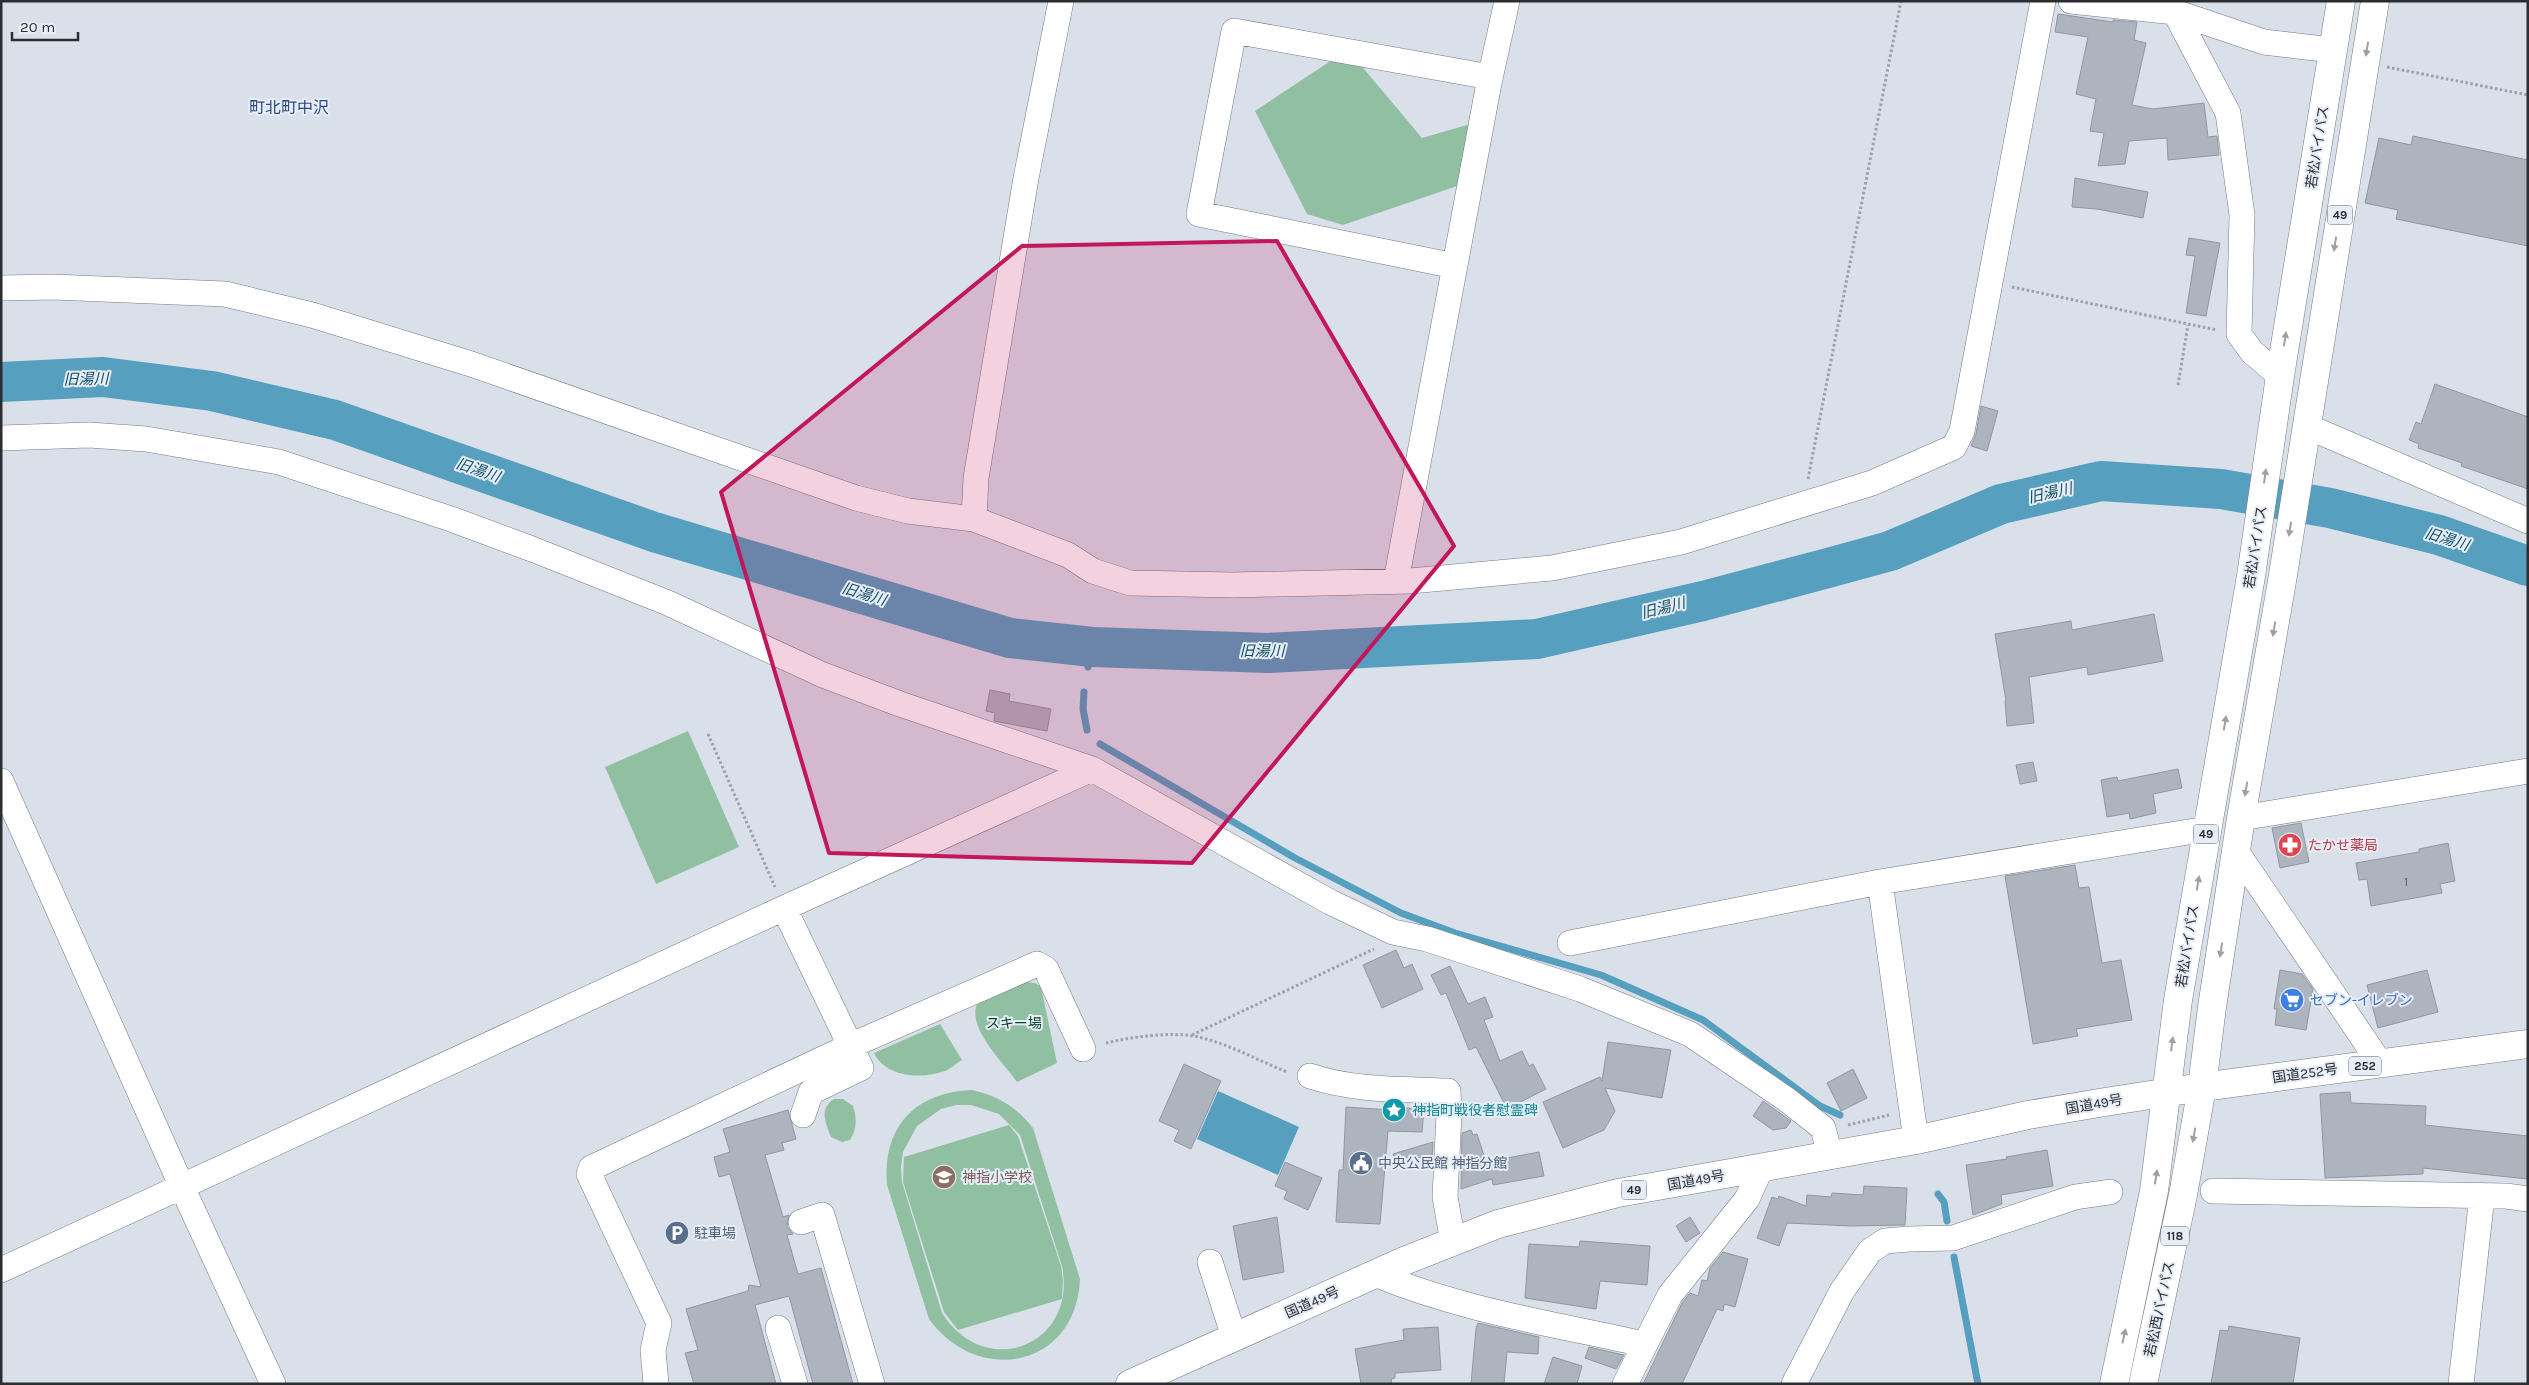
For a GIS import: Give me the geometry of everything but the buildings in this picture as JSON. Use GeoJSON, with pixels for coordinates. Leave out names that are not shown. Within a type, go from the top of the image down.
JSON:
{"type":"FeatureCollection","features":[{"type":"Feature","properties":{"kind":"highway","name":"若松バイパス"},"geometry":{"type":"LineString","coordinates":[[2166,1092],[2178,1000],[2251,576],[2280,376],[2340,1]]}},
{"type":"Feature","properties":{"kind":"highway","name":"49"},"geometry":{"type":"LineString","coordinates":[[2202,1086],[2241,818],[2282,581],[2313,431],[2375,1]]}},
{"type":"Feature","properties":{"kind":"highway","name":"国道252号"},"geometry":{"type":"LineString","coordinates":[[2202,1086],[2528,1044]]}},
{"type":"Feature","properties":{"kind":"highway","name":"国道49号"},"geometry":{"type":"LineString","coordinates":[[1130,1384],[1375,1274],[1498,1224],[1618,1193],[1916,1140],[2028,1115],[2202,1086]]}},
{"type":"Feature","properties":{"kind":"highway","name":"若松西バイパス"},"geometry":{"type":"LineString","coordinates":[[2143,1384],[2183,1195],[2202,1086]]}},
{"type":"Feature","properties":{"kind":"highway","name":"若松西バイパス"},"geometry":{"type":"LineString","coordinates":[[2114,1384],[2154,1191],[2166,1092]]}},
{"type":"Feature","properties":{"kind":"street"},"geometry":{"type":"LineString","coordinates":[[974,519],[976,478],[1024,188],[1061,1]]}},
{"type":"Feature","properties":{"kind":"street"},"geometry":{"type":"LineString","coordinates":[[1396,581],[1490,77],[1507,1]]}},
{"type":"Feature","properties":{"kind":"street"},"geometry":{"type":"LineString","coordinates":[[1,288],[53,287],[225,294],[312,315],[472,364],[856,498],[908,511],[974,519],[1068,555],[1093,572],[1130,583],[1233,585],[1396,581],[1552,568],[1681,542],[1872,483],[1954,447],[1962,431],[2043,1]]}},
{"type":"Feature","properties":{"kind":"street"},"geometry":{"type":"LineString","coordinates":[[2071,1],[2172,7],[2264,42],[2332,50]]}},
{"type":"Feature","properties":{"kind":"street"},"geometry":{"type":"LineString","coordinates":[[2172,7],[2228,113],[2242,215],[2239,334],[2252,352],[2280,376]]}},
{"type":"Feature","properties":{"kind":"street"},"geometry":{"type":"LineString","coordinates":[[1455,266],[1199,214],[1234,31],[1490,77]]}},
{"type":"Feature","properties":{"kind":"street"},"geometry":{"type":"LineString","coordinates":[[2313,431],[2528,521]]}},
{"type":"Feature","properties":{"kind":"street"},"geometry":{"type":"LineString","coordinates":[[1,438],[89,435],[146,439],[279,462],[452,519],[532,549],[668,603],[823,675],[900,704],[1092,769],[1330,902],[1393,932],[1427,940],[1580,989],[1690,1034],[1786,1099],[1824,1128],[1830,1155]]}},
{"type":"Feature","properties":{"kind":"street"},"geometry":{"type":"LineString","coordinates":[[1,1270],[784,908],[1092,769]]}},
{"type":"Feature","properties":{"kind":"street"},"geometry":{"type":"LineString","coordinates":[[2241,818],[2528,771]]}},
{"type":"Feature","properties":{"kind":"street"},"geometry":{"type":"LineString","coordinates":[[1,781],[182,1187],[273,1384]]}},
{"type":"Feature","properties":{"kind":"street"},"geometry":{"type":"LineString","coordinates":[[1570,943],[1880,882],[2207,829]]}},
{"type":"Feature","properties":{"kind":"street"},"geometry":{"type":"LineString","coordinates":[[2236,851],[2380,1064]]}},
{"type":"Feature","properties":{"kind":"street"},"geometry":{"type":"LineString","coordinates":[[1880,882],[1916,1140]]}},
{"type":"Feature","properties":{"kind":"street"},"geometry":{"type":"LineString","coordinates":[[784,908],[861,1068],[811,1092],[803,1115]]}},
{"type":"Feature","properties":{"kind":"street"},"geometry":{"type":"LineString","coordinates":[[656,1384],[654,1350],[659,1323],[589,1174],[592,1168],[854,1053],[1037,964],[1046,969],[1083,1049]]}},
{"type":"Feature","properties":{"kind":"street"},"geometry":{"type":"LineString","coordinates":[[1310,1076],[1334,1084],[1358,1088],[1448,1091],[1449,1114],[1445,1197],[1453,1242]]}},
{"type":"Feature","properties":{"kind":"street"},"geometry":{"type":"LineString","coordinates":[[1625,1384],[1643,1344],[1670,1295],[1746,1198],[1761,1168]]}},
{"type":"Feature","properties":{"kind":"street"},"geometry":{"type":"LineString","coordinates":[[2214,1191],[2482,1196],[2528,1199]]}},
{"type":"Feature","properties":{"kind":"street"},"geometry":{"type":"LineString","coordinates":[[1794,1384],[1842,1290],[1870,1251],[1885,1241],[1953,1238],[2075,1197],[2110,1192]]}},
{"type":"Feature","properties":{"kind":"street"},"geometry":{"type":"LineString","coordinates":[[2461,1384],[2482,1196]]}},
{"type":"Feature","properties":{"kind":"street"},"geometry":{"type":"LineString","coordinates":[[801,1222],[822,1215],[850,1340],[872,1384]]}},
{"type":"Feature","properties":{"kind":"street"},"geometry":{"type":"LineString","coordinates":[[1210,1262],[1234,1337]]}},
{"type":"Feature","properties":{"kind":"street"},"geometry":{"type":"LineString","coordinates":[[1375,1274],[1410,1289],[1453,1302],[1643,1344]]}},
{"type":"Feature","properties":{"kind":"street"},"geometry":{"type":"LineString","coordinates":[[778,1328],[795,1384]]}},
{"type":"Feature","properties":{"kind":"path"},"geometry":{"type":"LineString","coordinates":[[1803,504],[1901,1]]}},
{"type":"Feature","properties":{"kind":"path"},"geometry":{"type":"LineString","coordinates":[[2365,62],[2528,95]]}},
{"type":"Feature","properties":{"kind":"path"},"geometry":{"type":"LineString","coordinates":[[1990,282],[2239,334]]}},
{"type":"Feature","properties":{"kind":"path"},"geometry":{"type":"LineString","coordinates":[[2178,385],[2188,324]]}},
{"type":"Feature","properties":{"kind":"path"},"geometry":{"type":"LineString","coordinates":[[708,734],[784,908]]}},
{"type":"Feature","properties":{"kind":"path"},"geometry":{"type":"LineString","coordinates":[[1192,1036],[1365,955],[1384,943],[1393,932]]}},
{"type":"Feature","properties":{"kind":"path"},"geometry":{"type":"LineString","coordinates":[[1083,1049],[1123,1039],[1192,1036],[1207,1039],[1303,1078],[1310,1076]]}},
{"type":"Feature","properties":{"kind":"path"},"geometry":{"type":"LineString","coordinates":[[1845,1126],[1897,1114]]}},
{"type":"Feature","properties":{"kind":"highlighted area"},"geometry":{"type":"Polygon","coordinates":[[[1277,241],[1454,546],[1192,863],[829,853],[721,492],[1022,246],[1277,241]]]}},
{"type":"Feature","properties":{"kind":"green space"},"geometry":{"type":"Polygon","coordinates":[[[1335,58],[1359,63],[1422,138],[1477,122],[1463,184],[1343,225],[1307,214],[1255,111],[1335,58]]]}},
{"type":"Feature","properties":{"kind":"green space"},"geometry":{"type":"Polygon","coordinates":[[[688,731],[739,847],[656,884],[605,767],[688,731]]]}},
{"type":"Feature","properties":{"kind":"green space","name":"スキー場"},"geometry":{"type":"Polygon","coordinates":[[[1025,982],[1035,983],[1041,987],[1057,1063],[1017,1082],[988,1044],[977,1024],[975,1013],[977,1004],[1025,982]]]}},
{"type":"Feature","properties":{"kind":"green space"},"geometry":{"type":"Polygon","coordinates":[[[940,1024],[962,1060],[947,1070],[926,1075],[896,1072],[880,1061],[874,1053],[940,1024]]]}},
{"type":"Feature","properties":{"kind":"green space"},"geometry":{"type":"Polygon","coordinates":[[[972,1090],[999,1099],[1013,1108],[1033,1128],[1080,1279],[1074,1310],[1061,1333],[1043,1349],[1021,1358],[996,1359],[972,1353],[949,1340],[929,1319],[887,1185],[887,1164],[890,1146],[906,1116],[934,1098],[952,1092],[972,1090]],[[956,1105],[941,1109],[917,1126],[903,1152],[902,1182],[942,1313],[960,1334],[982,1346],[1004,1349],[1024,1345],[1043,1334],[1056,1316],[1063,1294],[1062,1266],[1020,1135],[999,1114],[971,1105],[956,1105]]]}},
{"type":"Feature","properties":{"kind":"green space"},"geometry":{"type":"Polygon","coordinates":[[[834,1099],[843,1099],[853,1106],[856,1123],[850,1140],[842,1142],[831,1137],[825,1121],[825,1111],[829,1103],[834,1099]]]}},
{"type":"Feature","properties":{"kind":"green space"},"geometry":{"type":"Polygon","coordinates":[[[1009,1125],[1018,1136],[1061,1266],[1063,1280],[1062,1299],[958,1330],[944,1312],[903,1182],[904,1157],[1009,1125]]]}},
{"type":"Feature","properties":{"kind":"water"},"geometry":{"type":"Polygon","coordinates":[[[1218,1091],[1299,1127],[1278,1175],[1197,1139],[1218,1091]]]}},
{"type":"Feature","properties":{"kind":"waterway","name":"旧湯川"},"geometry":{"type":"LineString","coordinates":[[1,382],[103,377],[212,391],[335,420],[654,532],[1010,638],[1092,647],[1268,653],[1537,639],[1703,601],[1890,551],[2001,504],[2101,481],[2221,489],[2330,508],[2439,535],[2528,566]]}},
{"type":"Feature","properties":{"kind":"waterway"},"geometry":{"type":"LineString","coordinates":[[1088,667],[1090,646]]}},
{"type":"Feature","properties":{"kind":"waterway"},"geometry":{"type":"LineString","coordinates":[[1084,692],[1083,709],[1087,730]]}},
{"type":"Feature","properties":{"kind":"waterway"},"geometry":{"type":"LineString","coordinates":[[1100,744],[1295,858],[1401,913],[1455,933],[1601,975],[1703,1020],[1820,1106],[1840,1115]]}},
{"type":"Feature","properties":{"kind":"waterway"},"geometry":{"type":"LineString","coordinates":[[1938,1194],[1944,1202],[1947,1221]]}},
{"type":"Feature","properties":{"kind":"waterway"},"geometry":{"type":"LineString","coordinates":[[1954,1257],[1978,1384]]}},
{"type":"Feature","properties":{"kind":"place","name":"たかせ薬局"},"geometry":{"type":"Point","coordinates":[2290,845]}},
{"type":"Feature","properties":{"kind":"place","name":"セブン-イレブン"},"geometry":{"type":"Point","coordinates":[2292,1000]}},
{"type":"Feature","properties":{"kind":"place","name":"神指町戦役者慰霊碑"},"geometry":{"type":"Point","coordinates":[1394,1110]}},
{"type":"Feature","properties":{"kind":"place","name":"中央公民館 神指分館"},"geometry":{"type":"Point","coordinates":[1361,1163]}},
{"type":"Feature","properties":{"kind":"place","name":"神指小学校"},"geometry":{"type":"Point","coordinates":[944,1177]}},
{"type":"Feature","properties":{"kind":"place","name":"駐車場"},"geometry":{"type":"Point","coordinates":[677,1233]}},
{"type":"Feature","properties":{"kind":"district","name":"町北町中沢"},"geometry":{"type":"Point","coordinates":[289,107]}}]}
